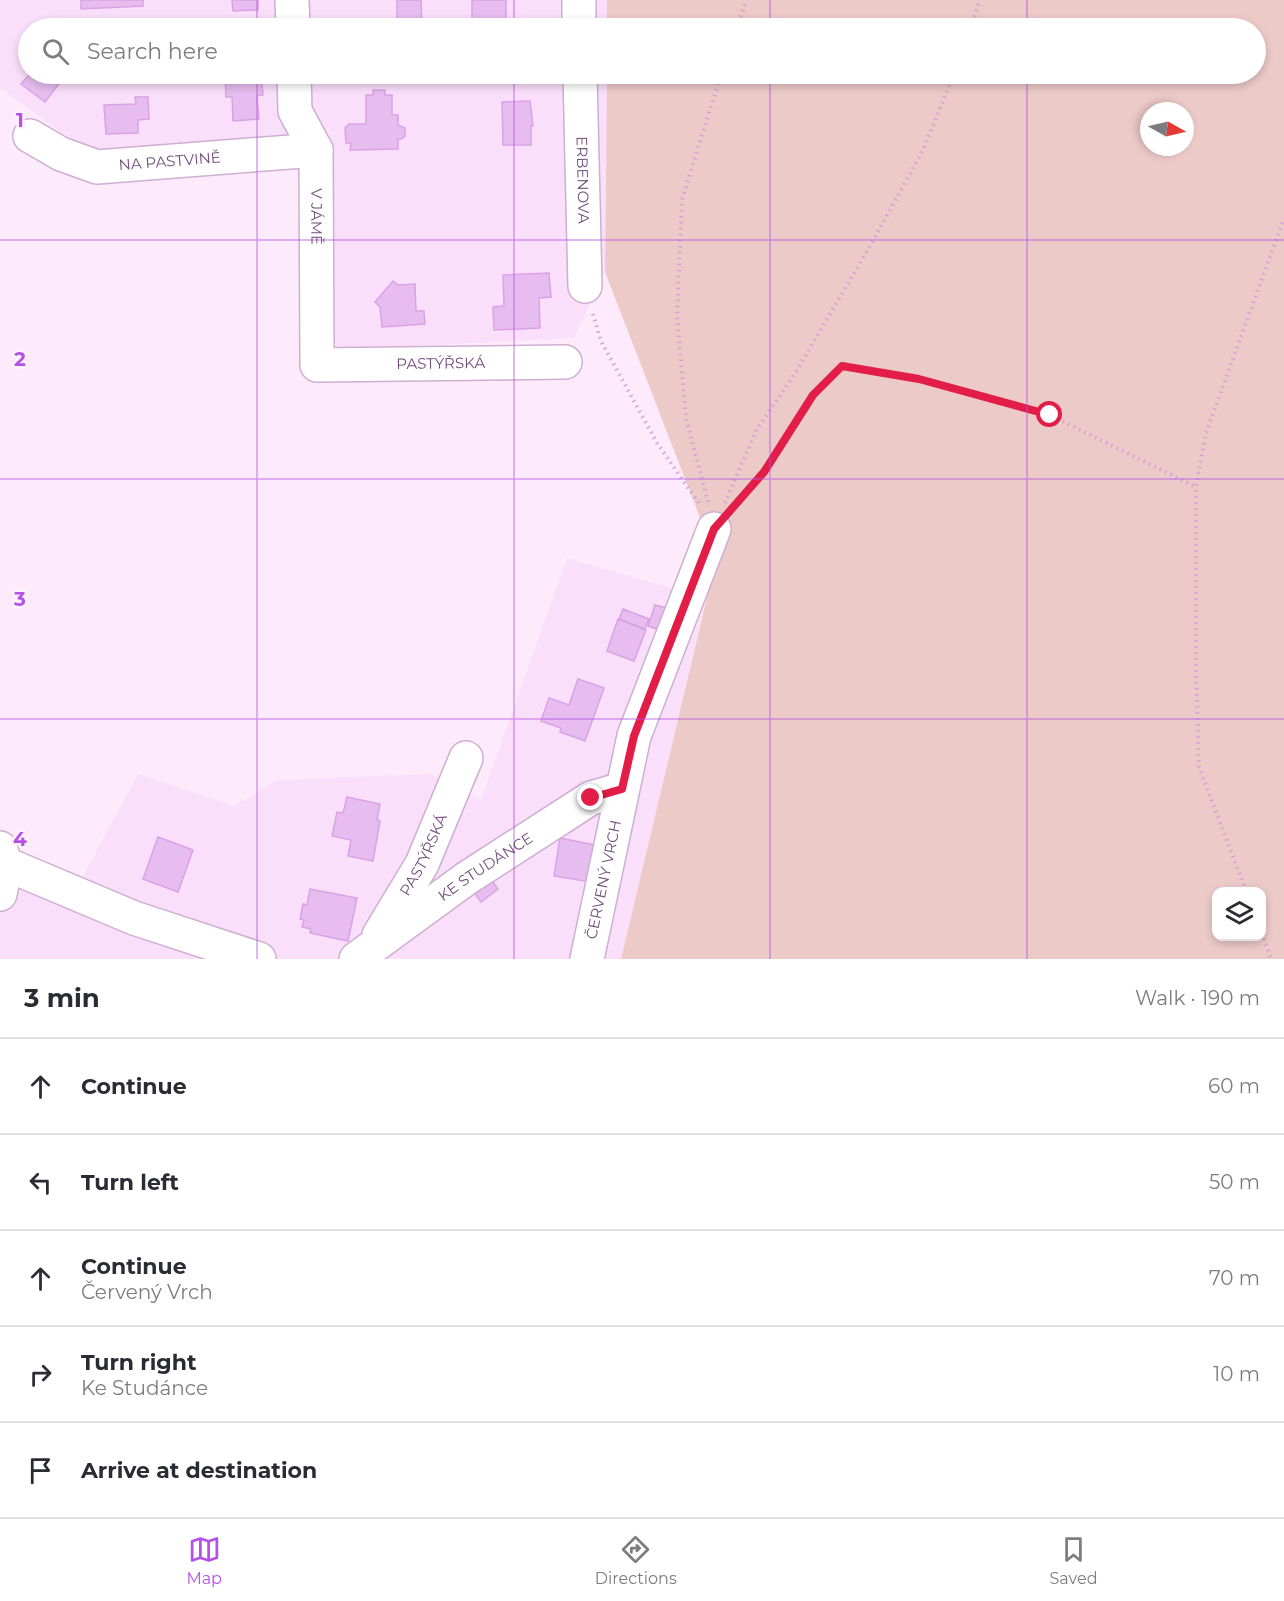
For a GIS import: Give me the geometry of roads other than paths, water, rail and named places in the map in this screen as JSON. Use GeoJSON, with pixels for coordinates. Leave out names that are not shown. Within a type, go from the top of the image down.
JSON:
{"type":"FeatureCollection","features":[{"type":"Feature","properties":{"kind":"street"},"geometry":{"type":"LineString","coordinates":[[292,0],[293,18]]}},
{"type":"Feature","properties":{"kind":"street"},"geometry":{"type":"LineString","coordinates":[[579,0],[579,18]]}},
{"type":"Feature","properties":{"kind":"street","name":"V JÁMĚ"},"geometry":{"type":"LineString","coordinates":[[294,84],[295,111],[315,150],[317,365]]}},
{"type":"Feature","properties":{"kind":"street","name":"ERBENOVA"},"geometry":{"type":"LineString","coordinates":[[580,84],[585,286]]}},
{"type":"Feature","properties":{"kind":"street","name":"NA PASTVINĚ"},"geometry":{"type":"LineString","coordinates":[[30,136],[61,154],[97,167],[315,150]]}},
{"type":"Feature","properties":{"kind":"street","name":"PASTÝŘSKÁ"},"geometry":{"type":"LineString","coordinates":[[317,365],[565,362]]}},
{"type":"Feature","properties":{"kind":"street","name":"ČERVENÝ VRCH"},"geometry":{"type":"LineString","coordinates":[[587,959],[634,736],[714,529]]}},
{"type":"Feature","properties":{"kind":"street","name":"PASTÝŘSKÁ"},"geometry":{"type":"LineString","coordinates":[[364,953],[422,864],[466,758]]}},
{"type":"Feature","properties":{"kind":"street","name":"KE STUDÁNCE"},"geometry":{"type":"LineString","coordinates":[[364,953],[467,878],[591,798],[622,789]]}},
{"type":"Feature","properties":{"kind":"street"},"geometry":{"type":"LineString","coordinates":[[2,869],[134,918],[254,958]]}}]}
